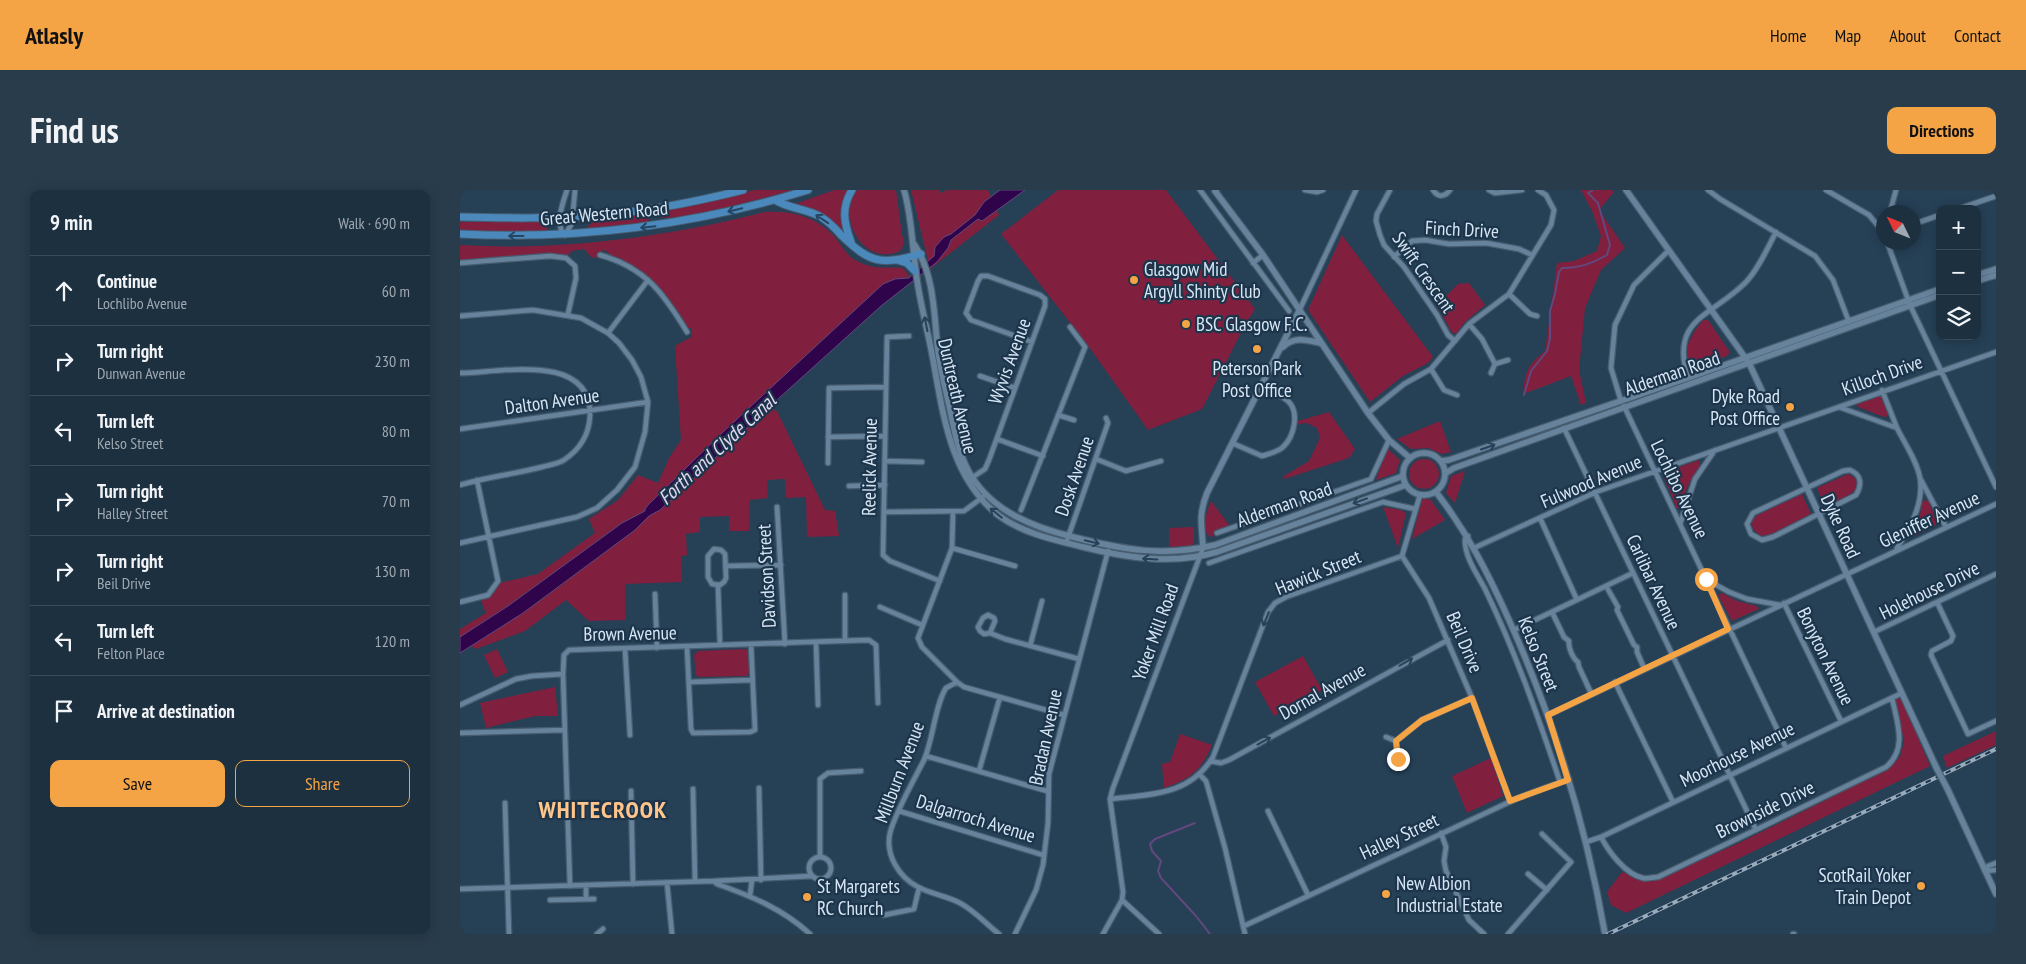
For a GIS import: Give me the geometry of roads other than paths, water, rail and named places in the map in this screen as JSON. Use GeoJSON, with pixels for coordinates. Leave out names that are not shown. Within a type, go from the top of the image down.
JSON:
{"type":"FeatureCollection","features":[{"type":"Feature","properties":{"kind":"main road"},"geometry":{"type":"LineString","coordinates":[[703,199],[722,190]]}},
{"type":"Feature","properties":{"kind":"main road","name":"Great Western Road"},"geometry":{"type":"LineString","coordinates":[[460,217],[572,217],[628,212],[744,190]]}},
{"type":"Feature","properties":{"kind":"main road","name":"Great Western Road"},"geometry":{"type":"LineString","coordinates":[[460,234],[565,235],[658,226],[775,200],[808,190]]}},
{"type":"Feature","properties":{"kind":"main road"},"geometry":{"type":"LineString","coordinates":[[852,190],[846,202],[844,217],[852,245]]}},
{"type":"Feature","properties":{"kind":"main road"},"geometry":{"type":"LineString","coordinates":[[775,200],[785,206],[799,208],[821,217],[852,245],[871,258],[886,261],[920,257]]}},
{"type":"Feature","properties":{"kind":"main road"},"geometry":{"type":"LineString","coordinates":[[896,260],[916,268]]}},
{"type":"Feature","properties":{"kind":"street"},"geometry":{"type":"LineString","coordinates":[[567,190],[560,217],[560,229],[565,235],[570,228],[575,190]]}},
{"type":"Feature","properties":{"kind":"street","name":"Duntreath Avenue"},"geometry":{"type":"LineString","coordinates":[[904,190],[910,213],[914,244],[930,285],[939,357],[955,435],[970,480],[1006,512],[1020,520],[1068,536],[1109,546],[1154,552],[1186,551],[1203,548]]}},
{"type":"Feature","properties":{"kind":"street"},"geometry":{"type":"LineString","coordinates":[[1200,190],[1289,311]]}},
{"type":"Feature","properties":{"kind":"street"},"geometry":{"type":"LineString","coordinates":[[1215,190],[1263,255],[1299,312],[1368,413],[1389,440],[1410,458]]}},
{"type":"Feature","properties":{"kind":"street"},"geometry":{"type":"LineString","coordinates":[[1305,190],[1318,192],[1323,190]]}},
{"type":"Feature","properties":{"kind":"street"},"geometry":{"type":"LineString","coordinates":[[1203,548],[1200,521],[1202,506],[1260,386],[1299,312],[1356,190]]}},
{"type":"Feature","properties":{"kind":"street","name":"Swift Crescent"},"geometry":{"type":"LineString","coordinates":[[1390,190],[1376,221],[1384,245],[1404,267],[1437,315],[1448,335],[1454,340]]}},
{"type":"Feature","properties":{"kind":"street"},"geometry":{"type":"LineString","coordinates":[[1433,190],[1441,196],[1450,190]]}},
{"type":"Feature","properties":{"kind":"street"},"geometry":{"type":"LineString","coordinates":[[1489,190],[1494,193],[1522,190]]}},
{"type":"Feature","properties":{"kind":"street"},"geometry":{"type":"LineString","coordinates":[[1368,413],[1404,384],[1432,370],[1454,340],[1469,324],[1509,294],[1550,224],[1554,210],[1546,195],[1538,190]]}},
{"type":"Feature","properties":{"kind":"street"},"geometry":{"type":"LineString","coordinates":[[1708,190],[1720,200],[1815,256],[1833,280],[1849,324]]}},
{"type":"Feature","properties":{"kind":"street"},"geometry":{"type":"LineString","coordinates":[[1826,190],[1869,215],[1876,222]]}},
{"type":"Feature","properties":{"kind":"street"},"geometry":{"type":"LineString","coordinates":[[1892,205],[1896,190]]}},
{"type":"Feature","properties":{"kind":"street","name":"Dyke Road"},"geometry":{"type":"LineString","coordinates":[[1629,191],[1668,250],[1749,363],[1996,894]]}},
{"type":"Feature","properties":{"kind":"street"},"geometry":{"type":"LineString","coordinates":[[1970,205],[1996,196]]}},
{"type":"Feature","properties":{"kind":"street"},"geometry":{"type":"LineString","coordinates":[[1921,222],[1936,216]]}},
{"type":"Feature","properties":{"kind":"street"},"geometry":{"type":"LineString","coordinates":[[1688,378],[1684,363],[1684,344],[1691,327],[1710,310],[1731,296],[1755,271],[1776,232]]}},
{"type":"Feature","properties":{"kind":"street","name":"Finch Drive"},"geometry":{"type":"LineString","coordinates":[[1394,257],[1412,241],[1425,240],[1449,244],[1486,243],[1519,249],[1532,255]]}},
{"type":"Feature","properties":{"kind":"street","name":"Lochlibo Avenue"},"geometry":{"type":"LineString","coordinates":[[1668,250],[1634,285],[1615,325],[1611,368],[1622,404],[1786,748]]}},
{"type":"Feature","properties":{"kind":"street"},"geometry":{"type":"LineString","coordinates":[[1890,250],[1909,303],[1996,487]]}},
{"type":"Feature","properties":{"kind":"street"},"geometry":{"type":"LineString","coordinates":[[600,255],[629,265],[648,280],[661,293],[687,332]]}},
{"type":"Feature","properties":{"kind":"street"},"geometry":{"type":"LineString","coordinates":[[1253,263],[1263,255]]}},
{"type":"Feature","properties":{"kind":"street"},"geometry":{"type":"LineString","coordinates":[[460,263],[550,256],[566,258],[575,266],[576,278],[568,314]]}},
{"type":"Feature","properties":{"kind":"street","name":"Duntreath Avenue"},"geometry":{"type":"LineString","coordinates":[[920,257],[916,268],[919,290],[949,437],[957,461],[981,500],[997,514],[1016,526],[1066,543],[1108,553],[1152,559],[1199,557]]}},
{"type":"Feature","properties":{"kind":"street"},"geometry":{"type":"LineString","coordinates":[[1981,274],[1996,268]]}},
{"type":"Feature","properties":{"kind":"street"},"geometry":{"type":"LineString","coordinates":[[1981,280],[1996,275]]}},
{"type":"Feature","properties":{"kind":"street","name":"Wyvis Avenue"},"geometry":{"type":"LineString","coordinates":[[970,480],[986,469],[1015,388],[1032,342],[1045,306],[1045,299],[1040,295],[988,276],[981,276],[966,313],[971,320],[1032,342]]}},
{"type":"Feature","properties":{"kind":"street"},"geometry":{"type":"LineString","coordinates":[[608,333],[648,280]]}},
{"type":"Feature","properties":{"kind":"street","name":"Alderman Road"},"geometry":{"type":"LineString","coordinates":[[1909,303],[1936,290]]}},
{"type":"Feature","properties":{"kind":"street"},"geometry":{"type":"LineString","coordinates":[[1509,294],[1530,314],[1537,316]]}},
{"type":"Feature","properties":{"kind":"street","name":"Alderman Road"},"geometry":{"type":"LineString","coordinates":[[1446,473],[1457,467],[1564,428],[1744,357],[1937,295]]}},
{"type":"Feature","properties":{"kind":"street"},"geometry":{"type":"LineString","coordinates":[[460,316],[533,310],[568,314],[581,318],[608,333],[619,343],[632,360],[641,377],[648,402],[645,432],[635,467],[607,500],[597,508],[578,517],[460,543]]}},
{"type":"Feature","properties":{"kind":"street"},"geometry":{"type":"LineString","coordinates":[[1469,324],[1482,339],[1496,364]]}},
{"type":"Feature","properties":{"kind":"street","name":"Alderman Road"},"geometry":{"type":"LineString","coordinates":[[1441,461],[1749,363],[1849,324]]}},
{"type":"Feature","properties":{"kind":"street"},"geometry":{"type":"LineString","coordinates":[[1021,510],[1085,347],[1070,327]]}},
{"type":"Feature","properties":{"kind":"street","name":"Reelick Avenue"},"geometry":{"type":"LineString","coordinates":[[909,336],[887,337],[883,555],[885,559],[940,581]]}},
{"type":"Feature","properties":{"kind":"street"},"geometry":{"type":"LineString","coordinates":[[1280,350],[1288,342],[1298,340],[1320,343]]}},
{"type":"Feature","properties":{"kind":"street","name":"Killoch Drive"},"geometry":{"type":"LineString","coordinates":[[1778,427],[1996,352]]}},
{"type":"Feature","properties":{"kind":"street"},"geometry":{"type":"LineString","coordinates":[[1491,373],[1496,364],[1508,360]]}},
{"type":"Feature","properties":{"kind":"street"},"geometry":{"type":"LineString","coordinates":[[460,373],[542,369],[559,372],[582,390],[587,398],[590,411],[586,436],[577,450],[562,462],[460,485]]}},
{"type":"Feature","properties":{"kind":"street"},"geometry":{"type":"LineString","coordinates":[[1432,370],[1444,390],[1457,395]]}},
{"type":"Feature","properties":{"kind":"street"},"geometry":{"type":"LineString","coordinates":[[980,376],[1015,388]]}},
{"type":"Feature","properties":{"kind":"street"},"geometry":{"type":"LineString","coordinates":[[1232,443],[1262,456],[1282,448],[1286,444],[1295,423],[1291,406],[1287,400],[1260,386]]}},
{"type":"Feature","properties":{"kind":"street"},"geometry":{"type":"LineString","coordinates":[[828,463],[829,388],[885,387]]}},
{"type":"Feature","properties":{"kind":"street"},"geometry":{"type":"LineString","coordinates":[[1882,390],[1913,458],[1920,479],[1946,527]]}},
{"type":"Feature","properties":{"kind":"street","name":"Dalton Avenue"},"geometry":{"type":"LineString","coordinates":[[460,429],[648,402]]}},
{"type":"Feature","properties":{"kind":"street"},"geometry":{"type":"LineString","coordinates":[[1838,407],[1872,417],[1898,428]]}},
{"type":"Feature","properties":{"kind":"street"},"geometry":{"type":"LineString","coordinates":[[1058,414],[1074,420]]}},
{"type":"Feature","properties":{"kind":"street","name":"Dosk Avenue"},"geometry":{"type":"LineString","coordinates":[[1066,543],[1108,423],[1106,418]]}},
{"type":"Feature","properties":{"kind":"street","name":"Fulwood Avenue"},"geometry":{"type":"LineString","coordinates":[[1474,548],[1596,492],[1778,427]]}},
{"type":"Feature","properties":{"kind":"street","name":"Carlibar Avenue"},"geometry":{"type":"LineString","coordinates":[[1564,428],[1756,830]]}},
{"type":"Feature","properties":{"kind":"street"},"geometry":{"type":"LineString","coordinates":[[828,437],[885,436]]}},
{"type":"Feature","properties":{"kind":"street"},"geometry":{"type":"LineString","coordinates":[[997,439],[1042,456]]}},
{"type":"Feature","properties":{"kind":"street","name":"Alderman Road"},"geometry":{"type":"LineString","coordinates":[[1217,533],[1371,479],[1389,440]]}},
{"type":"Feature","properties":{"kind":"street"},"geometry":{"type":"LineString","coordinates":[[1680,524],[1695,479],[1716,449]]}},
{"type":"Feature","properties":{"kind":"street"},"geometry":{"type":"LineString","coordinates":[[1426,452],[1436,456],[1441,461],[1446,473],[1444,483],[1436,492],[1429,495],[1420,495],[1412,492],[1406,486],[1403,476],[1404,468],[1410,458],[1419,453],[1426,452]]}},
{"type":"Feature","properties":{"kind":"street"},"geometry":{"type":"LineString","coordinates":[[1096,459],[1126,471],[1161,461]]}},
{"type":"Feature","properties":{"kind":"street"},"geometry":{"type":"LineString","coordinates":[[885,461],[922,462]]}},
{"type":"Feature","properties":{"kind":"street"},"geometry":{"type":"LineString","coordinates":[[1843,470],[1855,472],[1861,481],[1861,486],[1856,495],[1819,513],[1768,538],[1756,538],[1749,530],[1748,524],[1753,513],[1843,470]]}},
{"type":"Feature","properties":{"kind":"street","name":"Alderman Road"},"geometry":{"type":"LineString","coordinates":[[1203,548],[1403,476]]}},
{"type":"Feature","properties":{"kind":"street"},"geometry":{"type":"LineString","coordinates":[[1897,549],[1914,519],[1918,503],[1920,479]]}},
{"type":"Feature","properties":{"kind":"street"},"geometry":{"type":"LineString","coordinates":[[460,602],[488,595],[498,581],[477,480]]}},
{"type":"Feature","properties":{"kind":"street"},"geometry":{"type":"LineString","coordinates":[[849,486],[885,485]]}},
{"type":"Feature","properties":{"kind":"street","name":"Alderman Road"},"geometry":{"type":"LineString","coordinates":[[1199,557],[1406,486]]}},
{"type":"Feature","properties":{"kind":"street","name":"Kelso Street"},"geometry":{"type":"LineString","coordinates":[[1436,492],[1468,536],[1514,630],[1548,715],[1586,842],[1605,934]]}},
{"type":"Feature","properties":{"kind":"street"},"geometry":{"type":"LineString","coordinates":[[885,512],[964,511],[981,500],[986,494]]}},
{"type":"Feature","properties":{"kind":"street"},"geometry":{"type":"LineString","coordinates":[[1402,556],[1420,495]]}},
{"type":"Feature","properties":{"kind":"street","name":"Alderman Road"},"geometry":{"type":"LineString","coordinates":[[1209,563],[1383,502],[1416,509]]}},
{"type":"Feature","properties":{"kind":"street","name":"Gleniffer Avenue"},"geometry":{"type":"LineString","coordinates":[[1548,715],[1644,668],[1996,504]]}},
{"type":"Feature","properties":{"kind":"street","name":"Davidson Street"},"geometry":{"type":"LineString","coordinates":[[777,507],[785,644]]}},
{"type":"Feature","properties":{"kind":"street"},"geometry":{"type":"LineString","coordinates":[[953,512],[952,548],[918,638],[922,647],[957,682],[964,686],[1064,715]]}},
{"type":"Feature","properties":{"kind":"street"},"geometry":{"type":"LineString","coordinates":[[1540,518],[1577,600]]}},
{"type":"Feature","properties":{"kind":"street","name":"Kelso Street"},"geometry":{"type":"LineString","coordinates":[[1468,536],[1465,539],[1466,551],[1518,665],[1539,718],[1560,782]]}},
{"type":"Feature","properties":{"kind":"street","name":"Alderman Road"},"geometry":{"type":"LineString","coordinates":[[1237,545],[1240,552]]}},
{"type":"Feature","properties":{"kind":"street","name":"Bradan Avenue"},"geometry":{"type":"LineString","coordinates":[[1015,934],[1036,890],[1043,865],[1048,823],[1047,791],[1054,754],[1109,546]]}},
{"type":"Feature","properties":{"kind":"street"},"geometry":{"type":"LineString","coordinates":[[952,548],[1015,566]]}},
{"type":"Feature","properties":{"kind":"street","name":"Yoker Mill Road"},"geometry":{"type":"LineString","coordinates":[[1103,934],[1122,900],[1123,883],[1110,799],[1112,788],[1203,548]]}},
{"type":"Feature","properties":{"kind":"street"},"geometry":{"type":"LineString","coordinates":[[714,549],[723,551],[726,566],[726,578],[724,582],[718,585],[712,584],[708,577],[709,553],[714,549]]}},
{"type":"Feature","properties":{"kind":"street","name":"Beil Drive"},"geometry":{"type":"LineString","coordinates":[[1402,556],[1422,585],[1448,640],[1472,698],[1510,801]]}},
{"type":"Feature","properties":{"kind":"street","name":"Hawick Street"},"geometry":{"type":"LineString","coordinates":[[1200,774],[1212,759],[1268,612],[1275,603],[1286,597],[1402,556]]}},
{"type":"Feature","properties":{"kind":"street"},"geometry":{"type":"LineString","coordinates":[[726,566],[781,565]]}},
{"type":"Feature","properties":{"kind":"street"},"geometry":{"type":"LineString","coordinates":[[1514,630],[1634,573]]}},
{"type":"Feature","properties":{"kind":"street","name":"Holehouse Drive"},"geometry":{"type":"LineString","coordinates":[[1874,632],[1996,574]]}},
{"type":"Feature","properties":{"kind":"street"},"geometry":{"type":"LineString","coordinates":[[1706,579],[1729,592],[1747,599],[1782,604]]}},
{"type":"Feature","properties":{"kind":"street"},"geometry":{"type":"LineString","coordinates":[[718,585],[720,645]]}},
{"type":"Feature","properties":{"kind":"street"},"geometry":{"type":"LineString","coordinates":[[1606,586],[1614,603],[1617,604],[1617,610],[1634,645],[1637,647],[1637,652],[1644,668]]}},
{"type":"Feature","properties":{"kind":"street"},"geometry":{"type":"LineString","coordinates":[[655,594],[657,648]]}},
{"type":"Feature","properties":{"kind":"street"},"geometry":{"type":"LineString","coordinates":[[845,596],[845,641]]}},
{"type":"Feature","properties":{"kind":"street"},"geometry":{"type":"LineString","coordinates":[[1030,646],[1042,602]]}},
{"type":"Feature","properties":{"kind":"street"},"geometry":{"type":"LineString","coordinates":[[1937,602],[1953,636],[1951,641],[1932,651],[1931,655],[1968,734],[1996,721]]}},
{"type":"Feature","properties":{"kind":"street","name":"Bonyton Avenue"},"geometry":{"type":"LineString","coordinates":[[1782,604],[1841,721]]}},
{"type":"Feature","properties":{"kind":"street"},"geometry":{"type":"LineString","coordinates":[[880,607],[922,625]]}},
{"type":"Feature","properties":{"kind":"street"},"geometry":{"type":"LineString","coordinates":[[1552,612],[1564,637],[1568,639],[1568,645],[1578,662],[1591,694]]}},
{"type":"Feature","properties":{"kind":"street"},"geometry":{"type":"LineString","coordinates":[[990,633],[995,622],[994,618],[988,615],[983,618],[978,627],[984,634],[990,633],[1079,659]]}},
{"type":"Feature","properties":{"kind":"street","name":"Brown Avenue"},"geometry":{"type":"LineString","coordinates":[[570,886],[563,674],[564,655],[568,650],[869,640],[876,645],[878,703]]}},
{"type":"Feature","properties":{"kind":"street","name":"Dornal Avenue"},"geometry":{"type":"LineString","coordinates":[[1212,759],[1221,763],[1448,640]]}},
{"type":"Feature","properties":{"kind":"street"},"geometry":{"type":"LineString","coordinates":[[816,643],[818,705]]}},
{"type":"Feature","properties":{"kind":"street"},"geometry":{"type":"LineString","coordinates":[[687,647],[691,729],[693,733],[737,733],[755,730],[751,680],[751,645]]}},
{"type":"Feature","properties":{"kind":"street"},"geometry":{"type":"LineString","coordinates":[[625,649],[630,735]]}},
{"type":"Feature","properties":{"kind":"street"},"geometry":{"type":"LineString","coordinates":[[460,705],[516,679],[563,674]]}},
{"type":"Feature","properties":{"kind":"street"},"geometry":{"type":"LineString","coordinates":[[690,682],[751,680]]}},
{"type":"Feature","properties":{"kind":"street","name":"Millburn Avenue"},"geometry":{"type":"LineString","coordinates":[[957,682],[944,691],[926,756],[890,833],[891,852],[898,870],[908,881],[919,888],[948,897],[962,904],[999,934]]}},
{"type":"Feature","properties":{"kind":"street"},"geometry":{"type":"LineString","coordinates":[[1615,682],[1674,802]]}},
{"type":"Feature","properties":{"kind":"street","name":"Moorhouse Avenue"},"geometry":{"type":"LineString","coordinates":[[1586,842],[1601,837],[1902,693]]}},
{"type":"Feature","properties":{"kind":"street"},"geometry":{"type":"LineString","coordinates":[[979,771],[1000,697]]}},
{"type":"Feature","properties":{"kind":"street"},"geometry":{"type":"LineString","coordinates":[[1396,741],[1422,720],[1472,698]]}},
{"type":"Feature","properties":{"kind":"street","name":"Brownside Drive"},"geometry":{"type":"LineString","coordinates":[[1601,837],[1625,868],[1634,875],[1644,879],[1658,877],[1876,772],[1893,761],[1897,754],[1900,739],[1892,698]]}},
{"type":"Feature","properties":{"kind":"street"},"geometry":{"type":"LineString","coordinates":[[460,733],[564,730]]}},
{"type":"Feature","properties":{"kind":"street"},"geometry":{"type":"LineString","coordinates":[[1386,737],[1396,741]]}},
{"type":"Feature","properties":{"kind":"street"},"geometry":{"type":"LineString","coordinates":[[1396,741],[1398,759]]}},
{"type":"Feature","properties":{"kind":"street"},"geometry":{"type":"LineString","coordinates":[[926,756],[1047,791]]}},
{"type":"Feature","properties":{"kind":"street"},"geometry":{"type":"LineString","coordinates":[[820,857],[820,779],[828,773],[862,771]]}},
{"type":"Feature","properties":{"kind":"street"},"geometry":{"type":"LineString","coordinates":[[1110,799],[1168,791],[1191,782],[1200,774],[1206,781],[1246,934]]}},
{"type":"Feature","properties":{"kind":"street","name":"Halley Street"},"geometry":{"type":"LineString","coordinates":[[1244,926],[1510,801],[1568,780]]}},
{"type":"Feature","properties":{"kind":"street"},"geometry":{"type":"LineString","coordinates":[[760,788],[761,880]]}},
{"type":"Feature","properties":{"kind":"street"},"geometry":{"type":"LineString","coordinates":[[693,789],[695,882]]}},
{"type":"Feature","properties":{"kind":"street"},"geometry":{"type":"LineString","coordinates":[[631,791],[633,884]]}},
{"type":"Feature","properties":{"kind":"street"},"geometry":{"type":"LineString","coordinates":[[505,803],[509,934]]}},
{"type":"Feature","properties":{"kind":"street","name":"Dalgarroch Avenue"},"geometry":{"type":"LineString","coordinates":[[900,811],[1043,854]]}},
{"type":"Feature","properties":{"kind":"street"},"geometry":{"type":"LineString","coordinates":[[1268,811],[1308,895]]}},
{"type":"Feature","properties":{"kind":"street"},"geometry":{"type":"LineString","coordinates":[[1441,833],[1445,844],[1444,861],[1446,871],[1469,920],[1484,934]]}},
{"type":"Feature","properties":{"kind":"street"},"geometry":{"type":"LineString","coordinates":[[1508,934],[1571,862],[1542,834]]}},
{"type":"Feature","properties":{"kind":"street"},"geometry":{"type":"LineString","coordinates":[[460,889],[761,880],[812,876],[821,879],[827,876],[831,870],[827,859],[820,857],[811,861],[810,871],[812,876]]}},
{"type":"Feature","properties":{"kind":"street"},"geometry":{"type":"LineString","coordinates":[[1985,871],[1988,866],[1996,864]]}},
{"type":"Feature","properties":{"kind":"street"},"geometry":{"type":"LineString","coordinates":[[1985,871],[1996,870]]}},
{"type":"Feature","properties":{"kind":"street"},"geometry":{"type":"LineString","coordinates":[[1528,874],[1547,890]]}},
{"type":"Feature","properties":{"kind":"street"},"geometry":{"type":"LineString","coordinates":[[750,895],[752,880]]}},
{"type":"Feature","properties":{"kind":"street"},"geometry":{"type":"LineString","coordinates":[[714,881],[717,884],[750,895],[783,913],[810,934]]}},
{"type":"Feature","properties":{"kind":"street"},"geometry":{"type":"LineString","coordinates":[[667,883],[672,934]]}},
{"type":"Feature","properties":{"kind":"street"},"geometry":{"type":"LineString","coordinates":[[586,885],[586,899]]}},
{"type":"Feature","properties":{"kind":"street"},"geometry":{"type":"LineString","coordinates":[[884,915],[914,909],[919,888]]}},
{"type":"Feature","properties":{"kind":"street"},"geometry":{"type":"LineString","coordinates":[[550,900],[594,899]]}},
{"type":"Feature","properties":{"kind":"street"},"geometry":{"type":"LineString","coordinates":[[1122,900],[1159,934]]}},
{"type":"Feature","properties":{"kind":"street"},"geometry":{"type":"LineString","coordinates":[[597,934],[603,929]]}},
{"type":"Feature","properties":{"kind":"water","name":"Forth and Clyde Canal"},"geometry":{"type":"Polygon","coordinates":[[[1000,190],[1025,190],[982,221],[978,219],[951,240],[948,248],[937,262],[881,306],[768,408],[660,510],[649,516],[635,530],[523,613],[460,653],[460,637],[508,606],[622,523],[645,511],[648,505],[722,433],[883,284],[895,279],[909,278],[934,256],[935,247],[944,237],[951,234],[975,215],[984,202],[1000,190]]]}},
{"type":"Feature","properties":{"kind":"waterway"},"geometry":{"type":"LineString","coordinates":[[1524,395],[1531,371],[1547,351],[1550,339],[1550,311],[1559,272],[1562,268],[1586,265],[1607,255],[1610,245],[1598,203],[1588,193],[1593,190]]}},
{"type":"Feature","properties":{"kind":"waterway"},"geometry":{"type":"LineString","coordinates":[[1195,823],[1155,839],[1150,844],[1152,851],[1161,861],[1158,871],[1161,878],[1210,934]]}},
{"type":"Feature","properties":{"kind":"railway"},"geometry":{"type":"LineString","coordinates":[[1608,934],[1996,749]]}},
{"type":"Feature","properties":{"kind":"place","name":"Glasgow Mid Argyll Shinty Club"},"geometry":{"type":"Point","coordinates":[1134,280]}},
{"type":"Feature","properties":{"kind":"place","name":"BSC Glasgow F.C."},"geometry":{"type":"Point","coordinates":[1186,324]}},
{"type":"Feature","properties":{"kind":"place","name":"Peterson Park Post Office"},"geometry":{"type":"Point","coordinates":[1257,349]}},
{"type":"Feature","properties":{"kind":"place","name":"Dyke Road Post Office"},"geometry":{"type":"Point","coordinates":[1790,407]}},
{"type":"Feature","properties":{"kind":"place","name":"ScotRail Yoker Train Depot"},"geometry":{"type":"Point","coordinates":[1921,886]}},
{"type":"Feature","properties":{"kind":"place","name":"New Albion Industrial Estate"},"geometry":{"type":"Point","coordinates":[1386,894]}},
{"type":"Feature","properties":{"kind":"place","name":"St Margarets RC Church"},"geometry":{"type":"Point","coordinates":[807,897]}},
{"type":"Feature","properties":{"kind":"district","name":"WHITECROOK"},"geometry":{"type":"Point","coordinates":[603,810]}}]}
